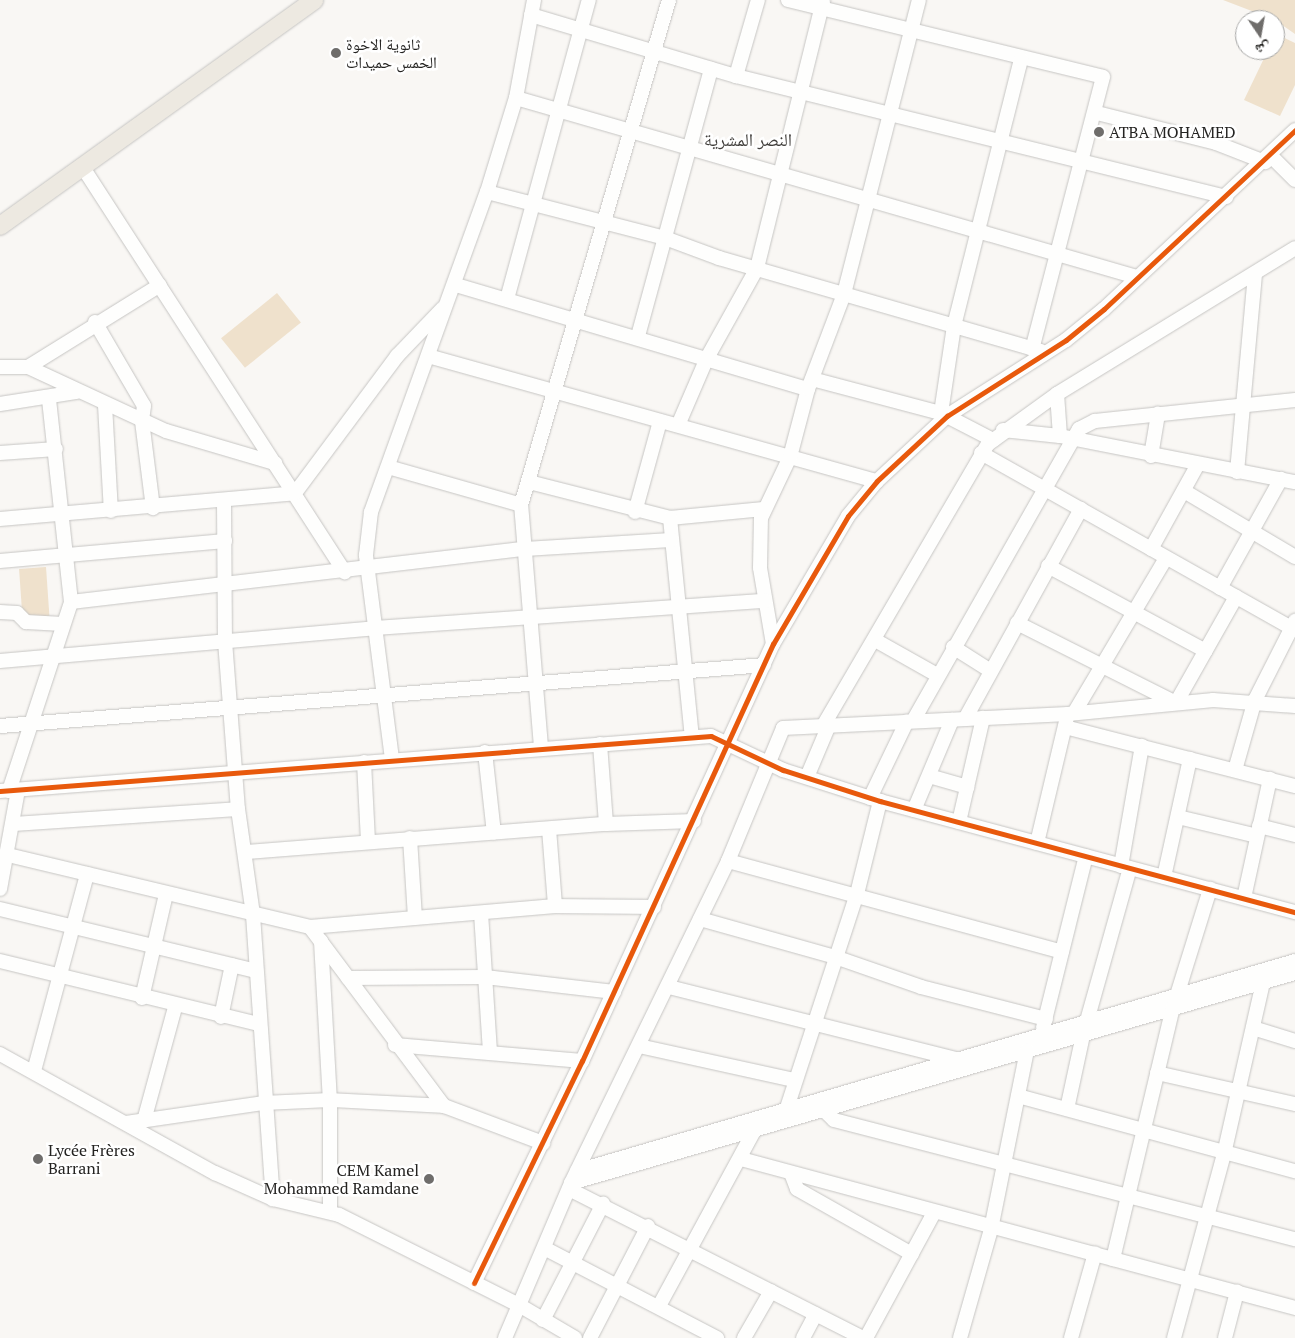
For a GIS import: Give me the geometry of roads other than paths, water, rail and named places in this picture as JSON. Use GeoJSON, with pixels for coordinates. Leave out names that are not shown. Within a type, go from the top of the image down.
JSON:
{"type":"FeatureCollection","features":[{"type":"Feature","properties":{"kind":"main road"},"geometry":{"type":"LineString","coordinates":[[0,226],[312,0]]}},
{"type":"Feature","properties":{"kind":"street"},"geometry":{"type":"LineString","coordinates":[[392,760],[368,568],[371,512],[456,284],[487,192],[516,98],[534,0]]}},
{"type":"Feature","properties":{"kind":"street"},"geometry":{"type":"LineString","coordinates":[[506,300],[580,29],[590,0]]}},
{"type":"Feature","properties":{"kind":"street"},"geometry":{"type":"LineString","coordinates":[[541,747],[532,616],[521,505],[658,50],[669,0]]}},
{"type":"Feature","properties":{"kind":"street"},"geometry":{"type":"LineString","coordinates":[[736,76],[758,0]]}},
{"type":"Feature","properties":{"kind":"street"},"geometry":{"type":"LineString","coordinates":[[788,0],[823,4],[912,32],[1103,77],[1096,113],[1058,255],[1039,350]]}},
{"type":"Feature","properties":{"kind":"street"},"geometry":{"type":"LineString","coordinates":[[773,644],[765,601],[759,545],[764,509],[790,456],[810,384],[844,294],[919,0]]}},
{"type":"Feature","properties":{"kind":"street"},"geometry":{"type":"LineString","coordinates":[[679,423],[707,358],[757,268],[799,91],[823,4]]}},
{"type":"Feature","properties":{"kind":"street"},"geometry":{"type":"LineString","coordinates":[[531,15],[658,50],[736,76],[890,116],[1002,140],[1226,197]]}},
{"type":"Feature","properties":{"kind":"street"},"geometry":{"type":"LineString","coordinates":[[944,414],[954,326],[1021,59]]}},
{"type":"Feature","properties":{"kind":"street"},"geometry":{"type":"LineString","coordinates":[[638,336],[711,69]]}},
{"type":"Feature","properties":{"kind":"street"},"geometry":{"type":"LineString","coordinates":[[516,98],[558,112],[691,145],[780,176],[1137,277]]}},
{"type":"Feature","properties":{"kind":"street"},"geometry":{"type":"LineString","coordinates":[[1096,113],[1216,143],[1268,159],[1295,180]]}},
{"type":"Feature","properties":{"kind":"street"},"geometry":{"type":"LineString","coordinates":[[474,1283],[582,1061],[730,743],[773,644],[831,541],[877,481],[944,414],[1039,350],[1097,315],[1268,159],[1295,130]]}},
{"type":"Feature","properties":{"kind":"street"},"geometry":{"type":"LineString","coordinates":[[82,166],[345,572]]}},
{"type":"Feature","properties":{"kind":"street"},"geometry":{"type":"LineString","coordinates":[[487,192],[532,201],[607,224],[665,238],[757,268],[1039,350]]}},
{"type":"Feature","properties":{"kind":"street"},"geometry":{"type":"LineString","coordinates":[[807,777],[826,725],[981,453],[998,435],[1057,394],[1295,248]]}},
{"type":"Feature","properties":{"kind":"street"},"geometry":{"type":"LineString","coordinates":[[1237,472],[1246,404],[1255,274]]}},
{"type":"Feature","properties":{"kind":"street"},"geometry":{"type":"LineString","coordinates":[[456,284],[506,300],[638,336],[707,358],[810,384],[944,414],[998,435],[1067,437],[1197,466],[1295,482]]}},
{"type":"Feature","properties":{"kind":"street"},"geometry":{"type":"LineString","coordinates":[[28,367],[95,322],[160,285]]}},
{"type":"Feature","properties":{"kind":"street"},"geometry":{"type":"LineString","coordinates":[[0,520],[153,508],[295,493],[397,356],[448,304]]}},
{"type":"Feature","properties":{"kind":"street"},"geometry":{"type":"LineString","coordinates":[[95,322],[142,400],[142,421],[153,508]]}},
{"type":"Feature","properties":{"kind":"street"},"geometry":{"type":"LineString","coordinates":[[428,356],[555,394],[660,421],[679,423],[877,481]]}},
{"type":"Feature","properties":{"kind":"street"},"geometry":{"type":"LineString","coordinates":[[0,367],[28,367],[77,392],[142,421],[275,463]]}},
{"type":"Feature","properties":{"kind":"street"},"geometry":{"type":"LineString","coordinates":[[0,404],[49,399],[77,392]]}},
{"type":"Feature","properties":{"kind":"street"},"geometry":{"type":"LineString","coordinates":[[1057,394],[1067,437]]}},
{"type":"Feature","properties":{"kind":"street"},"geometry":{"type":"LineString","coordinates":[[0,890],[13,824],[9,791],[33,722],[51,658],[71,602],[65,515],[49,399]]}},
{"type":"Feature","properties":{"kind":"street"},"geometry":{"type":"LineString","coordinates":[[783,1118],[792,1080],[857,894],[875,799],[910,721],[1045,489],[1067,437],[1095,422],[1295,400]]}},
{"type":"Feature","properties":{"kind":"street"},"geometry":{"type":"LineString","coordinates":[[105,404],[110,511]]}},
{"type":"Feature","properties":{"kind":"street"},"geometry":{"type":"LineString","coordinates":[[1151,456],[1158,414]]}},
{"type":"Feature","properties":{"kind":"street"},"geometry":{"type":"LineString","coordinates":[[635,512],[660,421]]}},
{"type":"Feature","properties":{"kind":"street"},"geometry":{"type":"LineString","coordinates":[[0,454],[56,449]]}},
{"type":"Feature","properties":{"kind":"street"},"geometry":{"type":"LineString","coordinates":[[981,453],[1236,597],[1294,626],[1255,700],[1235,770]]}},
{"type":"Feature","properties":{"kind":"street"},"geometry":{"type":"LineString","coordinates":[[1151,549],[1197,466]]}},
{"type":"Feature","properties":{"kind":"street"},"geometry":{"type":"LineString","coordinates":[[388,467],[521,505]]}},
{"type":"Feature","properties":{"kind":"street"},"geometry":{"type":"LineString","coordinates":[[1220,588],[1281,479]]}},
{"type":"Feature","properties":{"kind":"street"},"geometry":{"type":"LineString","coordinates":[[529,482],[635,512],[670,518],[764,509]]}},
{"type":"Feature","properties":{"kind":"street"},"geometry":{"type":"LineString","coordinates":[[1184,491],[1295,557]]}},
{"type":"Feature","properties":{"kind":"street"},"geometry":{"type":"LineString","coordinates":[[224,501],[225,641],[229,705],[234,774],[238,809],[247,852],[253,915],[263,1103],[273,1199]]}},
{"type":"Feature","properties":{"kind":"street"},"geometry":{"type":"LineString","coordinates":[[914,810],[929,776],[959,720],[991,671],[1081,509]]}},
{"type":"Feature","properties":{"kind":"street"},"geometry":{"type":"LineString","coordinates":[[670,518],[681,608],[692,737]]}},
{"type":"Feature","properties":{"kind":"street"},"geometry":{"type":"LineString","coordinates":[[71,602],[224,587],[524,549],[672,540]]}},
{"type":"Feature","properties":{"kind":"street"},"geometry":{"type":"LineString","coordinates":[[0,561],[225,541]]}},
{"type":"Feature","properties":{"kind":"street"},"geometry":{"type":"LineString","coordinates":[[1038,843],[1069,718],[1166,558]]}},
{"type":"Feature","properties":{"kind":"street"},"geometry":{"type":"LineString","coordinates":[[1048,566],[1206,651]]}},
{"type":"Feature","properties":{"kind":"street"},"geometry":{"type":"LineString","coordinates":[[1176,703],[1236,597]]}},
{"type":"Feature","properties":{"kind":"street"},"geometry":{"type":"LineString","coordinates":[[0,660],[51,658],[375,628],[765,601]]}},
{"type":"Feature","properties":{"kind":"street"},"geometry":{"type":"LineString","coordinates":[[0,612],[17,613],[26,622],[63,624]]}},
{"type":"Feature","properties":{"kind":"street"},"geometry":{"type":"LineString","coordinates":[[1017,622],[1176,703]]}},
{"type":"Feature","properties":{"kind":"street"},"geometry":{"type":"LineString","coordinates":[[875,640],[937,675]]}},
{"type":"Feature","properties":{"kind":"street"},"geometry":{"type":"LineString","coordinates":[[953,647],[991,671]]}},
{"type":"Feature","properties":{"kind":"street"},"geometry":{"type":"LineString","coordinates":[[0,726],[382,692],[764,664]]}},
{"type":"Feature","properties":{"kind":"street"},"geometry":{"type":"LineString","coordinates":[[506,1338],[519,1305],[546,1249],[572,1181],[669,987],[728,861],[765,763],[783,728],[983,718],[1069,718],[1176,703],[1255,700],[1295,706]]}},
{"type":"Feature","properties":{"kind":"street"},"geometry":{"type":"LineString","coordinates":[[959,822],[983,718]]}},
{"type":"Feature","properties":{"kind":"street"},"geometry":{"type":"LineString","coordinates":[[1069,718],[1142,746],[1295,786]]}},
{"type":"Feature","properties":{"kind":"street"},"geometry":{"type":"LineString","coordinates":[[9,791],[234,774],[541,747],[692,737],[719,737],[765,763],[875,799],[1295,912]]}},
{"type":"Feature","properties":{"kind":"street"},"geometry":{"type":"LineString","coordinates":[[600,744],[606,824]]}},
{"type":"Feature","properties":{"kind":"street"},"geometry":{"type":"LineString","coordinates":[[1067,1109],[1084,1029],[1126,867],[1142,746]]}},
{"type":"Feature","properties":{"kind":"street"},"geometry":{"type":"LineString","coordinates":[[485,752],[494,833]]}},
{"type":"Feature","properties":{"kind":"street"},"geometry":{"type":"LineString","coordinates":[[1164,877],[1190,759]]}},
{"type":"Feature","properties":{"kind":"street"},"geometry":{"type":"LineString","coordinates":[[364,762],[368,841]]}},
{"type":"Feature","properties":{"kind":"street"},"geometry":{"type":"LineString","coordinates":[[929,776],[967,787]]}},
{"type":"Feature","properties":{"kind":"street"},"geometry":{"type":"LineString","coordinates":[[1244,898],[1270,779]]}},
{"type":"Feature","properties":{"kind":"street"},"geometry":{"type":"LineString","coordinates":[[13,824],[238,809]]}},
{"type":"Feature","properties":{"kind":"street"},"geometry":{"type":"LineString","coordinates":[[1178,817],[1258,831],[1295,835]]}},
{"type":"Feature","properties":{"kind":"street"},"geometry":{"type":"LineString","coordinates":[[247,852],[368,841],[606,824],[694,821]]}},
{"type":"Feature","properties":{"kind":"street"},"geometry":{"type":"LineString","coordinates":[[550,829],[555,906]]}},
{"type":"Feature","properties":{"kind":"street"},"geometry":{"type":"LineString","coordinates":[[410,838],[415,917]]}},
{"type":"Feature","properties":{"kind":"street"},"geometry":{"type":"LineString","coordinates":[[8,855],[253,915],[310,927],[555,906],[654,907]]}},
{"type":"Feature","properties":{"kind":"street"},"geometry":{"type":"LineString","coordinates":[[1041,1036],[1086,856]]}},
{"type":"Feature","properties":{"kind":"street"},"geometry":{"type":"LineString","coordinates":[[728,861],[857,894],[1062,952]]}},
{"type":"Feature","properties":{"kind":"street"},"geometry":{"type":"LineString","coordinates":[[34,1071],[76,926],[87,874]]}},
{"type":"Feature","properties":{"kind":"street"},"geometry":{"type":"LineString","coordinates":[[1113,1259],[1175,1002],[1210,889]]}},
{"type":"Feature","properties":{"kind":"street"},"geometry":{"type":"LineString","coordinates":[[142,998],[166,894]]}},
{"type":"Feature","properties":{"kind":"street"},"geometry":{"type":"LineString","coordinates":[[0,909],[256,971]]}},
{"type":"Feature","properties":{"kind":"street"},"geometry":{"type":"LineString","coordinates":[[481,913],[490,1051]]}},
{"type":"Feature","properties":{"kind":"street"},"geometry":{"type":"LineString","coordinates":[[700,918],[835,957],[921,987],[1046,1019]]}},
{"type":"Feature","properties":{"kind":"street"},"geometry":{"type":"LineString","coordinates":[[310,927],[395,1045],[444,1106]]}},
{"type":"Feature","properties":{"kind":"street"},"geometry":{"type":"LineString","coordinates":[[321,940],[330,1100],[330,1212]]}},
{"type":"Feature","properties":{"kind":"street"},"geometry":{"type":"LineString","coordinates":[[0,962],[175,1007],[258,1024]]}},
{"type":"Feature","properties":{"kind":"street"},"geometry":{"type":"LineString","coordinates":[[221,1017],[232,965]]}},
{"type":"Feature","properties":{"kind":"street"},"geometry":{"type":"LineString","coordinates":[[1175,1002],[1263,982],[1295,970]]}},
{"type":"Feature","properties":{"kind":"street"},"geometry":{"type":"LineString","coordinates":[[572,1181],[753,1133],[783,1118],[826,1112],[1027,1051],[1084,1029],[1295,970]]}},
{"type":"Feature","properties":{"kind":"street"},"geometry":{"type":"LineString","coordinates":[[348,978],[485,977],[614,992]]}},
{"type":"Feature","properties":{"kind":"street"},"geometry":{"type":"LineString","coordinates":[[1174,1338],[1224,1154],[1263,982]]}},
{"type":"Feature","properties":{"kind":"street"},"geometry":{"type":"LineString","coordinates":[[669,987],[813,1020],[980,1065]]}},
{"type":"Feature","properties":{"kind":"street"},"geometry":{"type":"LineString","coordinates":[[145,1117],[175,1007]]}},
{"type":"Feature","properties":{"kind":"street"},"geometry":{"type":"LineString","coordinates":[[1253,1028],[1295,1041]]}},
{"type":"Feature","properties":{"kind":"street"},"geometry":{"type":"LineString","coordinates":[[572,1181],[783,1118],[960,1060],[1041,1036],[1084,1029]]}},
{"type":"Feature","properties":{"kind":"street"},"geometry":{"type":"LineString","coordinates":[[395,1045],[490,1051],[582,1061]]}},
{"type":"Feature","properties":{"kind":"street"},"geometry":{"type":"LineString","coordinates":[[639,1046],[792,1080]]}},
{"type":"Feature","properties":{"kind":"street"},"geometry":{"type":"LineString","coordinates":[[960,1338],[991,1229],[1027,1051]]}},
{"type":"Feature","properties":{"kind":"street"},"geometry":{"type":"LineString","coordinates":[[0,1054],[34,1071],[215,1173],[273,1199],[330,1212],[519,1305],[575,1338]]}},
{"type":"Feature","properties":{"kind":"street"},"geometry":{"type":"LineString","coordinates":[[1158,1073],[1295,1104]]}},
{"type":"Feature","properties":{"kind":"street"},"geometry":{"type":"LineString","coordinates":[[1018,1096],[1295,1172]]}},
{"type":"Feature","properties":{"kind":"street"},"geometry":{"type":"LineString","coordinates":[[126,1123],[145,1117],[263,1103],[330,1100],[444,1106],[543,1143]]}},
{"type":"Feature","properties":{"kind":"street"},"geometry":{"type":"LineString","coordinates":[[826,1112],[834,1120],[1295,1239]]}},
{"type":"Feature","properties":{"kind":"street"},"geometry":{"type":"LineString","coordinates":[[659,1306],[741,1160],[753,1133]]}},
{"type":"Feature","properties":{"kind":"street"},"geometry":{"type":"LineString","coordinates":[[741,1160],[991,1229],[1095,1253],[1295,1308]]}},
{"type":"Feature","properties":{"kind":"street"},"geometry":{"type":"LineString","coordinates":[[791,1173],[797,1190],[912,1254]]}},
{"type":"Feature","properties":{"kind":"street"},"geometry":{"type":"LineString","coordinates":[[572,1181],[602,1204],[692,1248],[771,1291],[865,1338],[934,1213]]}},
{"type":"Feature","properties":{"kind":"street"},"geometry":{"type":"LineString","coordinates":[[543,1320],[576,1261],[602,1204]]}},
{"type":"Feature","properties":{"kind":"street"},"geometry":{"type":"LineString","coordinates":[[590,1338],[616,1283],[648,1226]]}},
{"type":"Feature","properties":{"kind":"street"},"geometry":{"type":"LineString","coordinates":[[546,1249],[576,1261],[659,1306],[697,1333],[717,1338]]}},
{"type":"Feature","properties":{"kind":"street"},"geometry":{"type":"LineString","coordinates":[[1076,1337],[1095,1253]]}},
{"type":"Feature","properties":{"kind":"street"},"geometry":{"type":"LineString","coordinates":[[744,1338],[771,1291]]}},
{"type":"Feature","properties":{"kind":"street"},"geometry":{"type":"LineString","coordinates":[[1225,1338],[1237,1292]]}},
{"type":"Feature","properties":{"kind":"street"},"geometry":{"type":"LineString","coordinates":[[803,1338],[816,1314]]}},
{"type":"Feature","properties":{"kind":"place","name":"ثانوية الاخوة الخمس حميدات"},"geometry":{"type":"Point","coordinates":[336,53]}},
{"type":"Feature","properties":{"kind":"place","name":"ATBA MOHAMED"},"geometry":{"type":"Point","coordinates":[1099,132]}},
{"type":"Feature","properties":{"kind":"place","name":"Lycée Frères Barrani"},"geometry":{"type":"Point","coordinates":[38,1159]}},
{"type":"Feature","properties":{"kind":"place","name":"CEM Kamel Mohammed Ramdane"},"geometry":{"type":"Point","coordinates":[429,1179]}},
{"type":"Feature","properties":{"kind":"district","name":"النصر المشرية"},"geometry":{"type":"Point","coordinates":[748,139]}}]}
